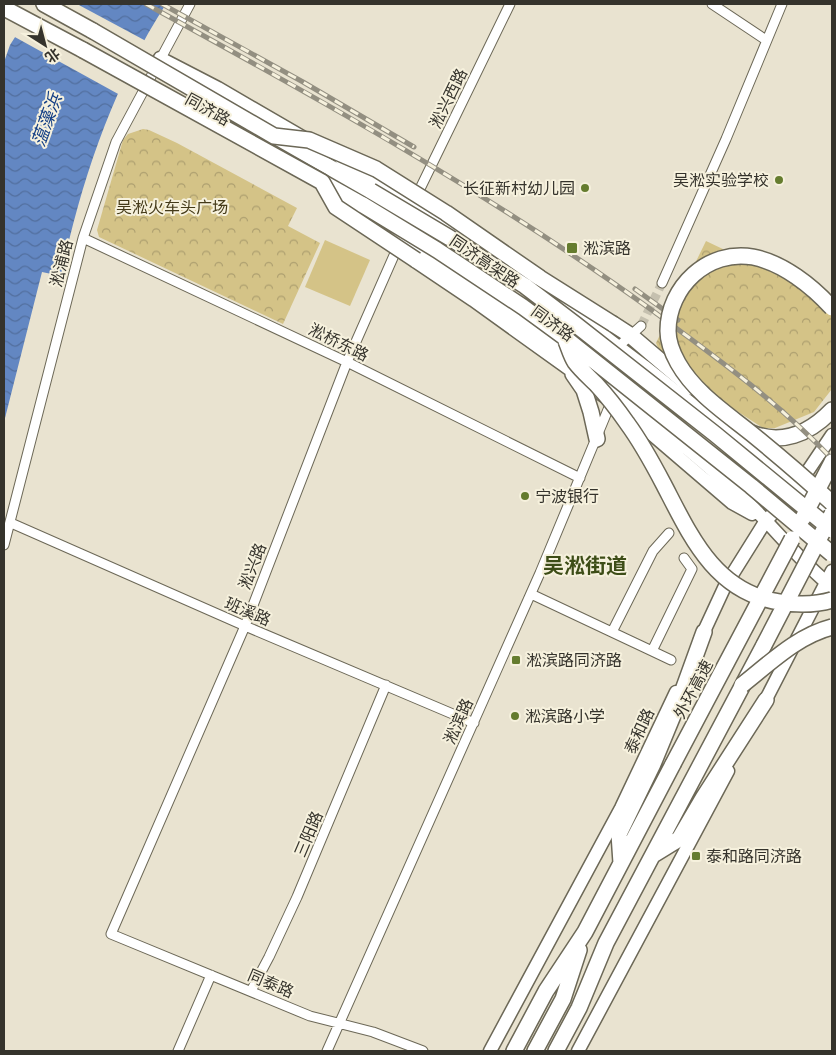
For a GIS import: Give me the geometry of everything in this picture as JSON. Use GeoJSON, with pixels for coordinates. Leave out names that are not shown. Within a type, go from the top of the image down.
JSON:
{"type":"FeatureCollection","features":[{"type":"Feature","properties":{"kind":"highway","name":"同济高架路"},"geometry":{"type":"LineString","coordinates":[[44,4],[450,238],[525,286],[716,434],[832,530]]}},
{"type":"Feature","properties":{"kind":"highway","name":"同济高架路"},"geometry":{"type":"LineString","coordinates":[[4,8],[322,182],[437,250],[523,307],[564,338],[751,486],[832,554]]}},
{"type":"Feature","properties":{"kind":"highway"},"geometry":{"type":"LineString","coordinates":[[274,136],[309,140],[376,168],[446,213],[540,278],[613,324],[636,331],[723,414],[750,433],[775,439],[792,437],[821,421],[832,410]]}},
{"type":"Feature","properties":{"kind":"highway"},"geometry":{"type":"LineString","coordinates":[[322,182],[336,207],[566,364],[612,400],[628,400]]}},
{"type":"Feature","properties":{"kind":"highway"},"geometry":{"type":"LineString","coordinates":[[832,308],[784,269],[752,257],[734,257],[705,265],[684,284],[672,307],[668,333],[670,345],[678,363],[706,398],[783,459],[832,503]]}},
{"type":"Feature","properties":{"kind":"highway"},"geometry":{"type":"LineString","coordinates":[[564,338],[575,361],[599,387],[627,423],[662,481],[687,529],[702,553],[716,570],[731,583],[766,600],[800,604],[821,603],[832,600]]}},
{"type":"Feature","properties":{"kind":"highway"},"geometry":{"type":"LineString","coordinates":[[566,364],[584,390],[597,438]]}},
{"type":"Feature","properties":{"kind":"highway","name":"外环高速"},"geometry":{"type":"LineString","coordinates":[[514,1051],[546,991],[584,932],[832,462]]}},
{"type":"Feature","properties":{"kind":"highway","name":"外环高速"},"geometry":{"type":"LineString","coordinates":[[556,1051],[579,1008],[606,943],[832,515]]}},
{"type":"Feature","properties":{"kind":"highway"},"geometry":{"type":"LineString","coordinates":[[742,685],[804,637],[832,627]]}},
{"type":"Feature","properties":{"kind":"highway"},"geometry":{"type":"LineString","coordinates":[[621,863],[620,834],[649,773],[704,632]]}},
{"type":"Feature","properties":{"kind":"highway"},"geometry":{"type":"LineString","coordinates":[[652,856],[678,839],[766,700]]}},
{"type":"Feature","properties":{"kind":"highway","name":"外环高速"},"geometry":{"type":"LineString","coordinates":[[563,999],[584,932]]}},
{"type":"Feature","properties":{"kind":"highway","name":"外环高速"},"geometry":{"type":"LineString","coordinates":[[535,1051],[563,999],[606,943]]}},
{"type":"Feature","properties":{"kind":"main road","name":"同济路"},"geometry":{"type":"LineString","coordinates":[[160,58],[218,88],[348,164],[477,244],[619,346],[832,515]]}},
{"type":"Feature","properties":{"kind":"main road","name":"同济路"},"geometry":{"type":"LineString","coordinates":[[144,92],[306,179],[401,239],[537,331],[628,400],[741,496],[765,522],[830,580]]}},
{"type":"Feature","properties":{"kind":"main road","name":"同济路"},"geometry":{"type":"LineString","coordinates":[[636,331],[644,366]]}},
{"type":"Feature","properties":{"kind":"main road","name":"同济路"},"geometry":{"type":"LineString","coordinates":[[612,400],[732,503],[765,522]]}},
{"type":"Feature","properties":{"kind":"main road","name":"泰和路"},"geometry":{"type":"LineString","coordinates":[[490,1051],[621,808],[725,586],[765,522],[797,487],[832,435]]}},
{"type":"Feature","properties":{"kind":"main road"},"geometry":{"type":"LineString","coordinates":[[797,487],[832,503]]}},
{"type":"Feature","properties":{"kind":"main road"},"geometry":{"type":"LineString","coordinates":[[578,1051],[830,580]]}},
{"type":"Feature","properties":{"kind":"street","name":"淞浦路"},"geometry":{"type":"LineString","coordinates":[[4,545],[83,238],[116,142],[190,4]]}},
{"type":"Feature","properties":{"kind":"street","name":"淞兴西路"},"geometry":{"type":"LineString","coordinates":[[412,204],[510,4]]}},
{"type":"Feature","properties":{"kind":"street"},"geometry":{"type":"LineString","coordinates":[[712,4],[766,40]]}},
{"type":"Feature","properties":{"kind":"street"},"geometry":{"type":"LineString","coordinates":[[662,283],[726,138],[782,4]]}},
{"type":"Feature","properties":{"kind":"street","name":"淞兴路"},"geometry":{"type":"LineString","coordinates":[[111,934],[245,626],[347,362],[401,239],[412,204]]}},
{"type":"Feature","properties":{"kind":"street","name":"淞桥东路"},"geometry":{"type":"LineString","coordinates":[[83,238],[347,362],[580,478]]}},
{"type":"Feature","properties":{"kind":"street"},"geometry":{"type":"LineString","coordinates":[[619,346],[636,331]]}},
{"type":"Feature","properties":{"kind":"street","name":"淞滨路"},"geometry":{"type":"LineString","coordinates":[[328,1051],[530,594],[612,400]]}},
{"type":"Feature","properties":{"kind":"street","name":"班溪路"},"geometry":{"type":"LineString","coordinates":[[10,523],[245,626],[474,722]]}},
{"type":"Feature","properties":{"kind":"street"},"geometry":{"type":"LineString","coordinates":[[612,632],[653,551],[670,533]]}},
{"type":"Feature","properties":{"kind":"street"},"geometry":{"type":"LineString","coordinates":[[652,651],[692,569],[684,558]]}},
{"type":"Feature","properties":{"kind":"street"},"geometry":{"type":"LineString","coordinates":[[530,594],[671,660]]}},
{"type":"Feature","properties":{"kind":"street","name":"三阳路"},"geometry":{"type":"LineString","coordinates":[[251,991],[270,957],[297,897],[386,685]]}},
{"type":"Feature","properties":{"kind":"street","name":"同泰路"},"geometry":{"type":"LineString","coordinates":[[111,934],[310,1016],[373,1032],[423,1051]]}},
{"type":"Feature","properties":{"kind":"street"},"geometry":{"type":"LineString","coordinates":[[178,1051],[211,975]]}},
{"type":"Feature","properties":{"kind":"green space","name":"吴淞火车头广场"},"geometry":{"type":"Polygon","coordinates":[[[143,129],[177,143],[297,208],[288,226],[320,243],[283,324],[99,237],[97,230],[123,140],[128,134],[143,129]]]}},
{"type":"Feature","properties":{"kind":"green space"},"geometry":{"type":"Polygon","coordinates":[[[325,240],[370,260],[350,306],[305,287],[325,240]]]}},
{"type":"Feature","properties":{"kind":"green space"},"geometry":{"type":"Polygon","coordinates":[[[706,241],[832,301],[832,389],[814,412],[775,428],[763,428],[666,365],[656,343],[706,241]]]}},
{"type":"Feature","properties":{"kind":"water","name":"蕰藻浜"},"geometry":{"type":"Polygon","coordinates":[[[36,4],[166,4],[130,68],[101,135],[78,205],[61,276],[42,272],[4,422],[4,62],[10,45],[36,4]]]}},
{"type":"Feature","properties":{"kind":"pier"},"geometry":{"type":"Polygon","coordinates":[[[33,4],[77,4],[146,41],[120,95],[13,36],[33,4]]]}},
{"type":"Feature","properties":{"kind":"tunnel"},"geometry":{"type":"LineString","coordinates":[[641,326],[662,283]]}},
{"type":"Feature","properties":{"kind":"railway"},"geometry":{"type":"LineString","coordinates":[[146,4],[340,112],[531,227],[653,311],[746,381],[790,418],[832,459]]}},
{"type":"Feature","properties":{"kind":"railway"},"geometry":{"type":"LineString","coordinates":[[162,4],[303,82],[414,147]]}},
{"type":"Feature","properties":{"kind":"railway"},"geometry":{"type":"LineString","coordinates":[[635,289],[678,320]]}},
{"type":"Feature","properties":{"kind":"place","name":"吴淞实验学校"},"geometry":{"type":"Point","coordinates":[779,180]}},
{"type":"Feature","properties":{"kind":"place","name":"长征新村幼儿园"},"geometry":{"type":"Point","coordinates":[585,188]}},
{"type":"Feature","properties":{"kind":"place","name":"淞滨路"},"geometry":{"type":"Point","coordinates":[572,248]}},
{"type":"Feature","properties":{"kind":"place","name":"宁波银行"},"geometry":{"type":"Point","coordinates":[525,496]}},
{"type":"Feature","properties":{"kind":"place","name":"淞滨路同济路"},"geometry":{"type":"Point","coordinates":[516,660]}},
{"type":"Feature","properties":{"kind":"place","name":"淞滨路小学"},"geometry":{"type":"Point","coordinates":[515,716]}},
{"type":"Feature","properties":{"kind":"place","name":"泰和路同济路"},"geometry":{"type":"Point","coordinates":[696,856]}},
{"type":"Feature","properties":{"kind":"district","name":"吴淞街道"},"geometry":{"type":"Point","coordinates":[585,566]}}]}
